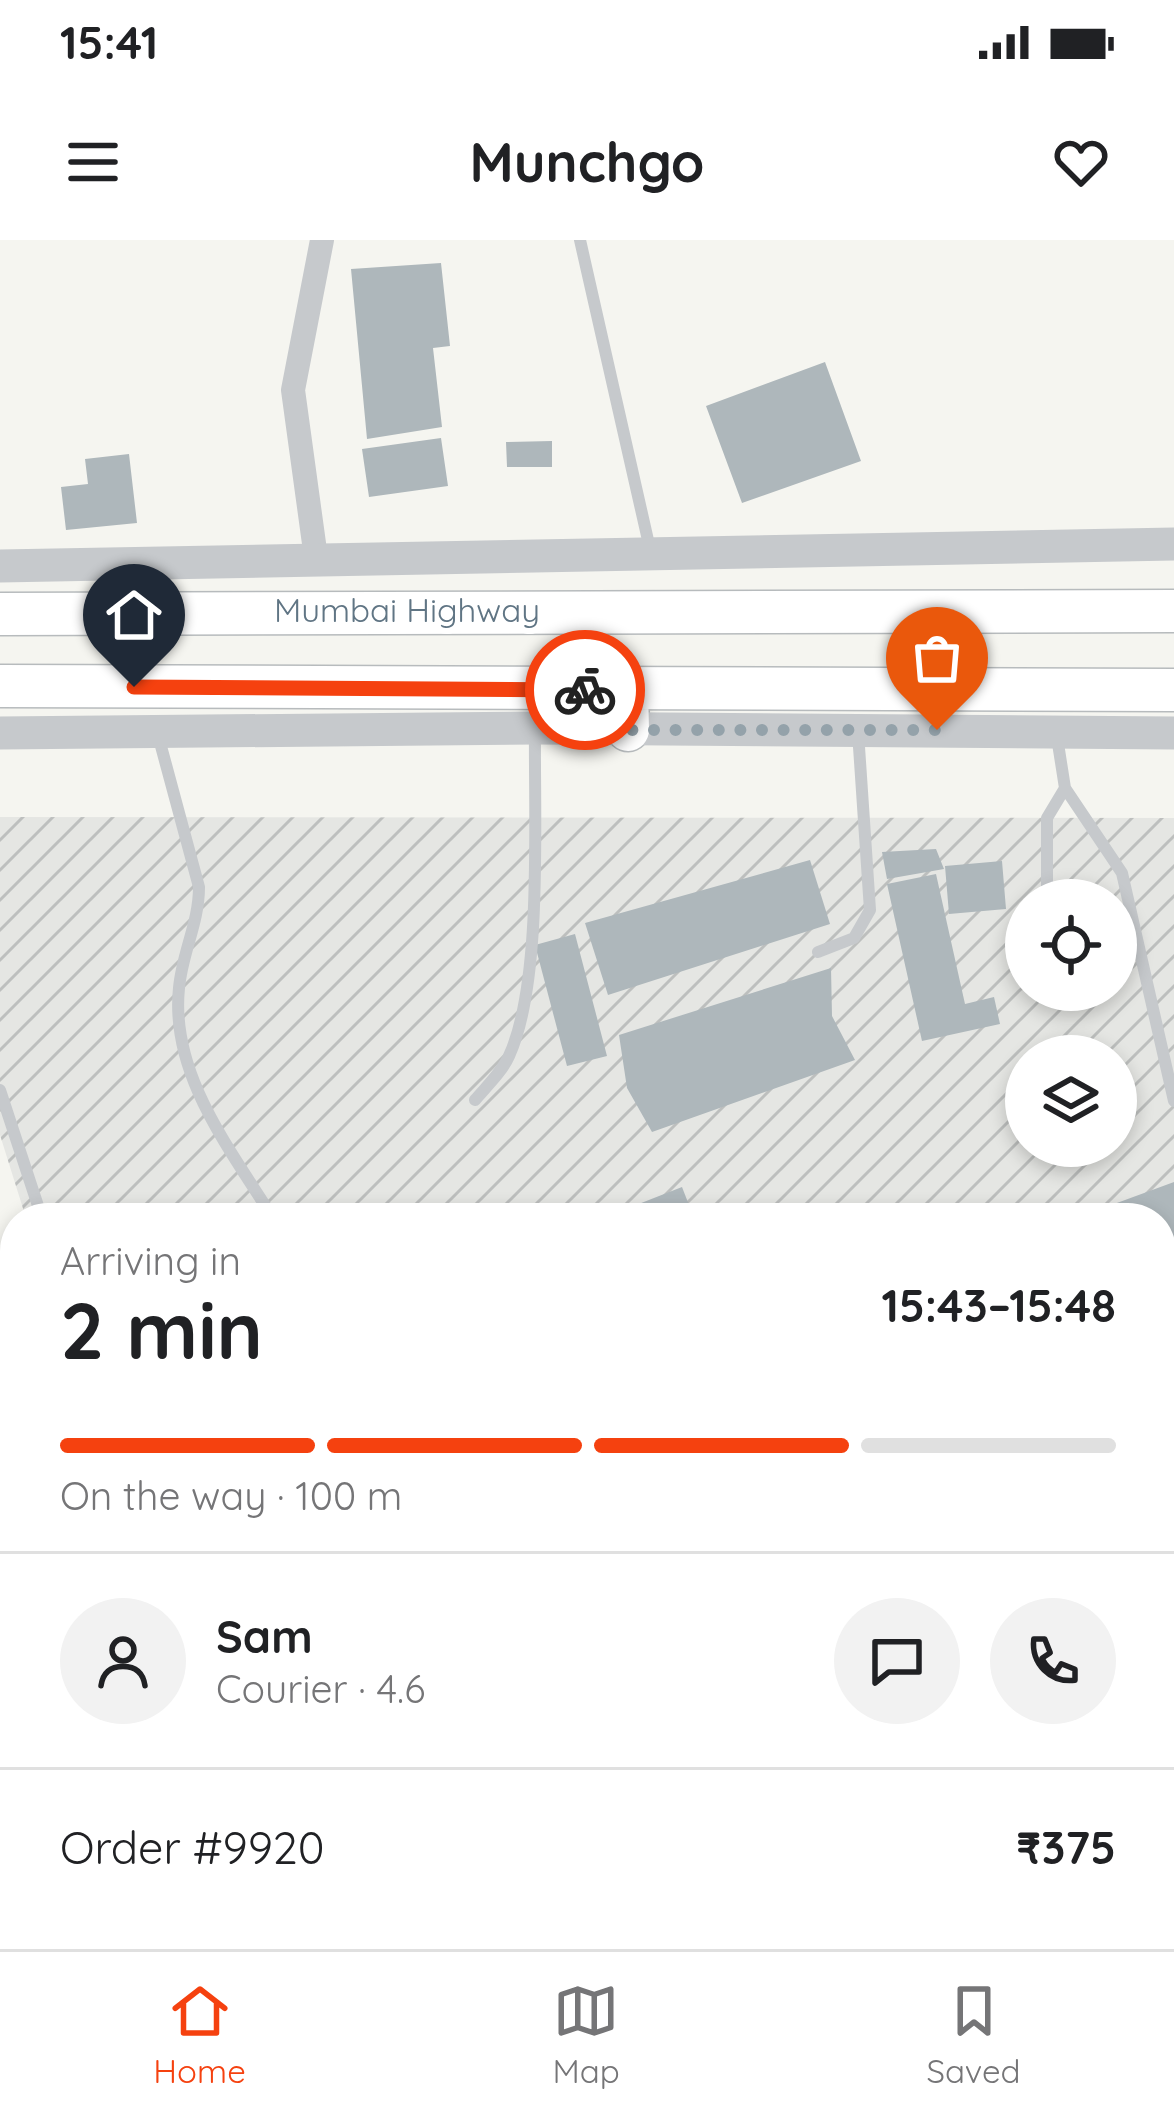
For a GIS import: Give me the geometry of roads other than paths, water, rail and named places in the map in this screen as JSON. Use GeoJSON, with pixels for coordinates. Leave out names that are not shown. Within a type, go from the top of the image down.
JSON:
{"type":"FeatureCollection","features":[{"type":"Feature","properties":{"kind":"highway","name":"Mumbai Highway"},"geometry":{"type":"LineString","coordinates":[[0,614],[1174,611]]}},
{"type":"Feature","properties":{"kind":"highway"},"geometry":{"type":"LineString","coordinates":[[0,686],[628,710],[1174,690]]}},
{"type":"Feature","properties":{"kind":"street"},"geometry":{"type":"LineString","coordinates":[[316,558],[292,390],[322,240]]}},
{"type":"Feature","properties":{"kind":"street"},"geometry":{"type":"LineString","coordinates":[[0,566],[650,550],[1174,544]]}},
{"type":"Feature","properties":{"kind":"street"},"geometry":{"type":"LineString","coordinates":[[0,733],[535,728],[628,710],[858,730],[1174,733]]}},
{"type":"Feature","properties":{"kind":"lane"},"geometry":{"type":"LineString","coordinates":[[580,240],[650,550]]}},
{"type":"Feature","properties":{"kind":"lane"},"geometry":{"type":"LineString","coordinates":[[475,1100],[508,1061],[523,1019],[533,885],[535,728]]}},
{"type":"Feature","properties":{"kind":"lane"},"geometry":{"type":"LineString","coordinates":[[818,952],[854,938],[870,910],[858,730]]}},
{"type":"Feature","properties":{"kind":"lane"},"geometry":{"type":"LineString","coordinates":[[1056,731],[1065,788],[1122,873],[1174,1101]]}},
{"type":"Feature","properties":{"kind":"lane"},"geometry":{"type":"LineString","coordinates":[[157,732],[199,887],[199,912],[178,988],[182,1036],[200,1100],[264,1203]]}},
{"type":"Feature","properties":{"kind":"lane"},"geometry":{"type":"LineString","coordinates":[[1047,879],[1047,818],[1065,788]]}},
{"type":"Feature","properties":{"kind":"lane"},"geometry":{"type":"LineString","coordinates":[[0,1090],[38,1203]]}}]}
